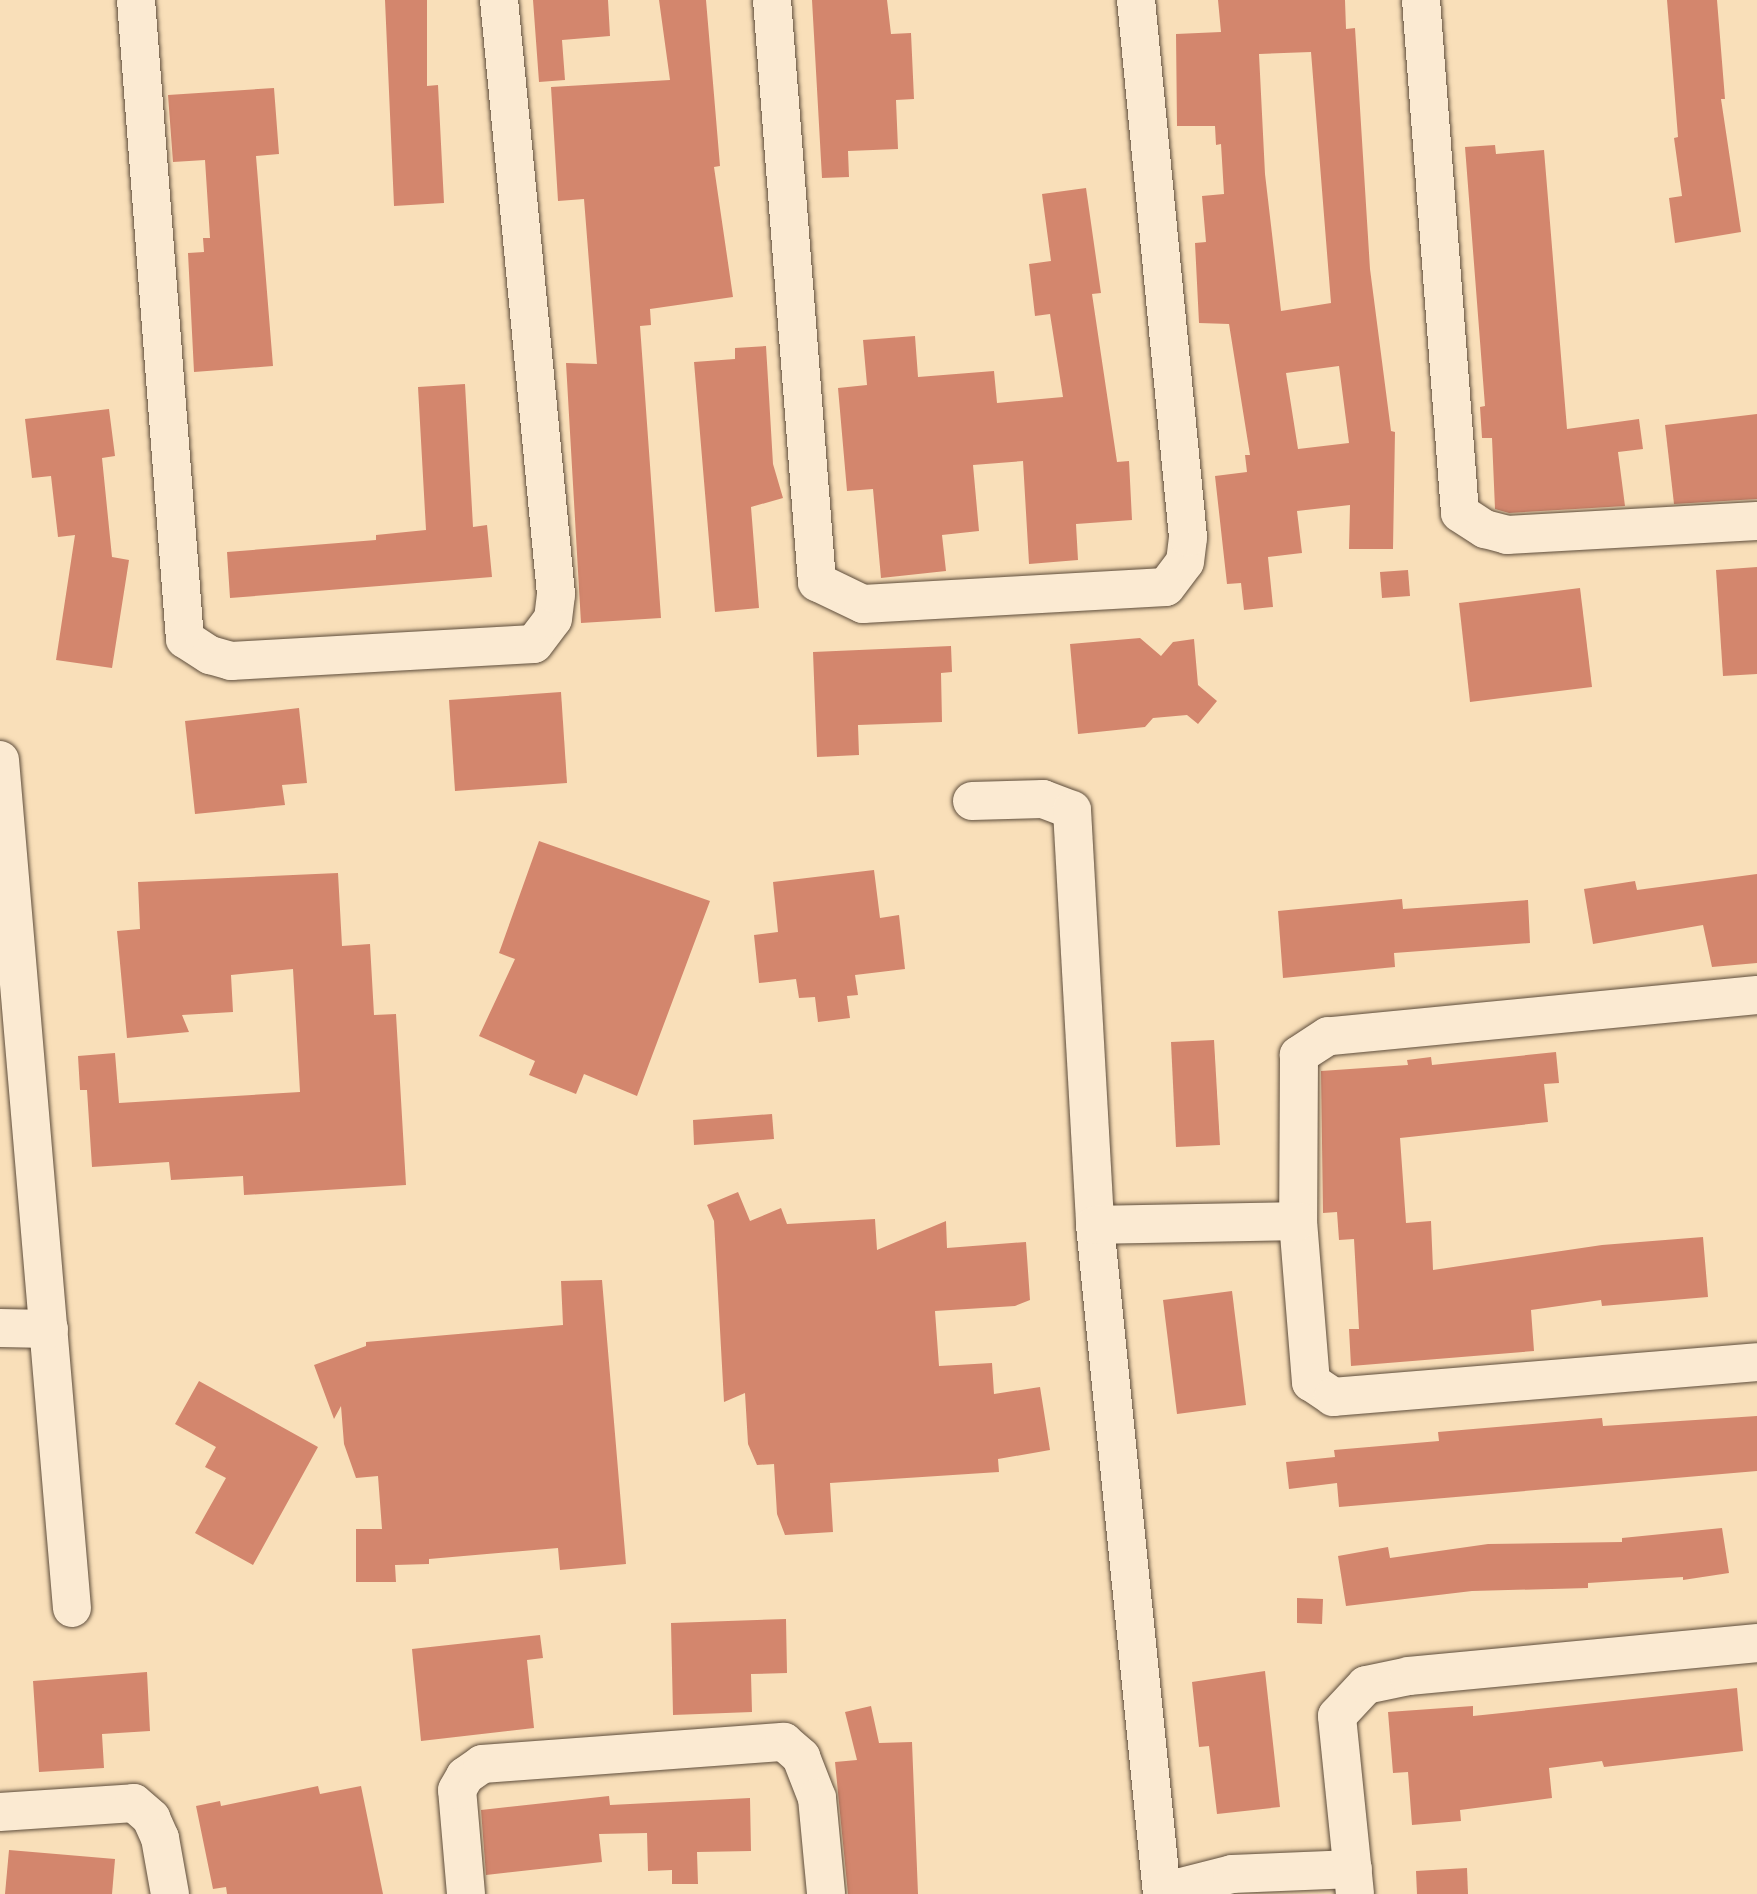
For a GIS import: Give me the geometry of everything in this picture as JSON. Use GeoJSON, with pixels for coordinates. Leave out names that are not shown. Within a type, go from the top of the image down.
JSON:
{"type":"FeatureCollection","features":[{"type":"Feature","properties":{"kind":"street"},"geometry":{"type":"LineString","coordinates":[[136,0],[185,639],[211,655],[231,661],[534,644],[553,620],[556,594],[499,0]]}},
{"type":"Feature","properties":{"kind":"street"},"geometry":{"type":"LineString","coordinates":[[772,0],[817,582],[863,604],[1166,587],[1185,562],[1188,537],[1136,0]]}},
{"type":"Feature","properties":{"kind":"street"},"geometry":{"type":"LineString","coordinates":[[1421,0],[1460,513],[1485,529],[1507,535],[1757,521]]}},
{"type":"Feature","properties":{"kind":"street"},"geometry":{"type":"LineString","coordinates":[[0,760],[72,1608]]}},
{"type":"Feature","properties":{"kind":"street"},"geometry":{"type":"LineString","coordinates":[[972,801],[1043,799],[1072,810],[1095,1225],[1162,1893],[1232,1874],[1354,1881],[1337,1716],[1366,1685],[1409,1676],[1757,1643]]}},
{"type":"Feature","properties":{"kind":"street"},"geometry":{"type":"LineString","coordinates":[[1757,995],[1328,1036],[1299,1055],[1298,1221],[1311,1382],[1333,1397],[1757,1362]]}},
{"type":"Feature","properties":{"kind":"street"},"geometry":{"type":"LineString","coordinates":[[1095,1225],[1298,1221]]}},
{"type":"Feature","properties":{"kind":"street"},"geometry":{"type":"LineString","coordinates":[[0,1328],[49,1329]]}},
{"type":"Feature","properties":{"kind":"street"},"geometry":{"type":"LineString","coordinates":[[466,1894],[457,1790],[465,1776],[482,1764],[784,1742],[801,1757],[817,1798],[826,1894]]}},
{"type":"Feature","properties":{"kind":"street"},"geometry":{"type":"LineString","coordinates":[[0,1812],[134,1802],[150,1818],[160,1838],[170,1894]]}},
{"type":"Feature","properties":{"kind":"building"},"geometry":{"type":"Polygon","coordinates":[[[385,0],[427,0],[427,86],[438,85],[444,203],[394,206],[385,0]]]}},
{"type":"Feature","properties":{"kind":"building"},"geometry":{"type":"Polygon","coordinates":[[[533,0],[608,0],[610,36],[562,40],[565,80],[539,82],[533,0]]]}},
{"type":"Feature","properties":{"kind":"building"},"geometry":{"type":"Polygon","coordinates":[[[659,0],[706,0],[720,166],[714,167],[733,297],[650,309],[651,325],[640,326],[661,618],[581,623],[566,363],[597,364],[584,199],[558,201],[551,87],[670,80],[659,0]]]}},
{"type":"Feature","properties":{"kind":"building"},"geometry":{"type":"Polygon","coordinates":[[[812,0],[887,0],[891,34],[911,33],[914,99],[896,100],[898,149],[848,151],[849,177],[822,178],[812,0]]]}},
{"type":"Feature","properties":{"kind":"building"},"geometry":{"type":"Polygon","coordinates":[[[1218,0],[1345,0],[1346,29],[1355,28],[1370,269],[1391,431],[1395,432],[1393,549],[1349,549],[1350,505],[1297,511],[1302,553],[1268,557],[1273,607],[1244,610],[1241,583],[1227,584],[1215,476],[1247,472],[1245,455],[1250,455],[1229,324],[1199,323],[1195,243],[1206,242],[1202,196],[1224,194],[1221,144],[1216,145],[1215,126],[1177,126],[1176,34],[1221,32],[1218,0]],[[1311,52],[1259,54],[1265,174],[1281,311],[1331,303],[1311,52]],[[1339,366],[1286,373],[1298,449],[1349,443],[1339,366]]]}},
{"type":"Feature","properties":{"kind":"building"},"geometry":{"type":"Polygon","coordinates":[[[1667,0],[1717,0],[1725,99],[1721,99],[1741,232],[1675,243],[1669,198],[1682,196],[1674,138],[1678,137],[1667,0]]]}},
{"type":"Feature","properties":{"kind":"building"},"geometry":{"type":"Polygon","coordinates":[[[274,88],[279,154],[256,156],[273,366],[194,372],[188,253],[204,252],[203,238],[210,238],[205,160],[173,162],[168,95],[274,88]]]}},
{"type":"Feature","properties":{"kind":"building"},"geometry":{"type":"Polygon","coordinates":[[[1495,145],[1496,154],[1544,150],[1567,429],[1639,419],[1643,449],[1618,452],[1625,506],[1509,513],[1495,509],[1492,438],[1482,438],[1480,407],[1485,406],[1465,147],[1495,145]]]}},
{"type":"Feature","properties":{"kind":"building"},"geometry":{"type":"Polygon","coordinates":[[[1086,188],[1101,293],[1092,294],[1117,462],[1129,461],[1132,520],[1076,524],[1078,560],[1029,564],[1023,461],[973,465],[979,531],[942,535],[946,571],[881,578],[873,489],[847,491],[838,388],[867,385],[863,340],[915,336],[918,377],[994,371],[997,403],[1063,397],[1050,314],[1035,316],[1029,264],[1051,261],[1042,194],[1086,188]]]}},
{"type":"Feature","properties":{"kind":"building"},"geometry":{"type":"Polygon","coordinates":[[[766,346],[773,464],[783,498],[751,507],[759,608],[715,612],[694,362],[735,359],[735,348],[766,346]]]}},
{"type":"Feature","properties":{"kind":"building"},"geometry":{"type":"Polygon","coordinates":[[[465,384],[473,527],[487,525],[492,577],[230,598],[227,552],[376,540],[376,535],[426,530],[418,387],[465,384]]]}},
{"type":"Feature","properties":{"kind":"building"},"geometry":{"type":"Polygon","coordinates":[[[109,409],[115,456],[102,458],[112,557],[129,560],[112,668],[56,660],[75,535],[58,537],[51,476],[32,478],[25,419],[109,409]]]}},
{"type":"Feature","properties":{"kind":"building"},"geometry":{"type":"Polygon","coordinates":[[[1757,414],[1757,499],[1674,504],[1665,425],[1757,414]]]}},
{"type":"Feature","properties":{"kind":"building"},"geometry":{"type":"Polygon","coordinates":[[[1757,567],[1757,674],[1723,676],[1716,570],[1757,567]]]}},
{"type":"Feature","properties":{"kind":"building"},"geometry":{"type":"Polygon","coordinates":[[[1408,570],[1410,596],[1382,598],[1380,572],[1408,570]]]}},
{"type":"Feature","properties":{"kind":"building"},"geometry":{"type":"Polygon","coordinates":[[[1580,588],[1592,687],[1470,702],[1459,603],[1580,588]]]}},
{"type":"Feature","properties":{"kind":"building"},"geometry":{"type":"Polygon","coordinates":[[[1140,638],[1161,656],[1173,642],[1194,639],[1198,685],[1217,701],[1198,724],[1187,715],[1153,718],[1145,727],[1078,734],[1070,644],[1140,638]]]}},
{"type":"Feature","properties":{"kind":"building"},"geometry":{"type":"Polygon","coordinates":[[[951,646],[952,672],[941,673],[942,722],[858,725],[859,755],[817,757],[813,652],[951,646]]]}},
{"type":"Feature","properties":{"kind":"building"},"geometry":{"type":"Polygon","coordinates":[[[561,692],[567,783],[455,791],[449,700],[561,692]]]}},
{"type":"Feature","properties":{"kind":"building"},"geometry":{"type":"Polygon","coordinates":[[[299,708],[307,783],[282,785],[285,805],[195,814],[185,721],[299,708]]]}},
{"type":"Feature","properties":{"kind":"building"},"geometry":{"type":"Polygon","coordinates":[[[539,841],[710,901],[637,1096],[584,1074],[576,1094],[529,1075],[535,1061],[479,1036],[515,959],[499,953],[539,841]]]}},
{"type":"Feature","properties":{"kind":"building"},"geometry":{"type":"Polygon","coordinates":[[[874,870],[880,918],[899,915],[905,969],[855,975],[858,995],[847,996],[850,1018],[818,1022],[815,997],[799,998],[796,979],[759,983],[754,935],[778,932],[773,882],[874,870]]]}},
{"type":"Feature","properties":{"kind":"building"},"geometry":{"type":"Polygon","coordinates":[[[338,873],[342,946],[370,944],[374,1015],[396,1014],[406,1185],[244,1195],[243,1176],[171,1180],[169,1162],[92,1167],[87,1090],[80,1090],[78,1056],[115,1053],[119,1103],[300,1092],[293,969],[231,975],[233,1012],[182,1015],[189,1032],[127,1038],[117,931],[140,929],[138,882],[338,873]]]}},
{"type":"Feature","properties":{"kind":"building"},"geometry":{"type":"Polygon","coordinates":[[[1757,874],[1757,963],[1712,967],[1703,925],[1593,944],[1584,889],[1635,881],[1637,890],[1757,874]]]}},
{"type":"Feature","properties":{"kind":"building"},"geometry":{"type":"Polygon","coordinates":[[[1402,899],[1403,909],[1528,900],[1530,943],[1394,953],[1395,967],[1283,978],[1278,911],[1402,899]]]}},
{"type":"Feature","properties":{"kind":"building"},"geometry":{"type":"Polygon","coordinates":[[[1214,1040],[1220,1145],[1176,1147],[1171,1042],[1214,1040]]]}},
{"type":"Feature","properties":{"kind":"building"},"geometry":{"type":"Polygon","coordinates":[[[1556,1052],[1559,1083],[1544,1084],[1548,1122],[1400,1138],[1406,1223],[1431,1221],[1433,1270],[1602,1245],[1703,1237],[1708,1297],[1602,1306],[1601,1300],[1531,1310],[1534,1351],[1351,1366],[1349,1329],[1359,1329],[1354,1239],[1339,1240],[1337,1212],[1323,1213],[1321,1071],[1408,1065],[1407,1060],[1431,1057],[1432,1065],[1556,1052]]]}},
{"type":"Feature","properties":{"kind":"building"},"geometry":{"type":"Polygon","coordinates":[[[772,1114],[774,1139],[694,1145],[693,1120],[772,1114]]]}},
{"type":"Feature","properties":{"kind":"building"},"geometry":{"type":"Polygon","coordinates":[[[738,1192],[750,1221],[781,1208],[787,1224],[875,1219],[877,1250],[946,1221],[947,1248],[1026,1242],[1030,1300],[1015,1306],[935,1311],[939,1366],[992,1363],[994,1394],[1040,1387],[1050,1450],[998,1459],[999,1472],[830,1483],[833,1532],[785,1535],[777,1514],[774,1464],[757,1465],[748,1444],[745,1393],[724,1402],[714,1221],[707,1205],[738,1192]]]}},
{"type":"Feature","properties":{"kind":"building"},"geometry":{"type":"Polygon","coordinates":[[[602,1280],[626,1564],[560,1570],[558,1548],[429,1559],[429,1564],[395,1565],[396,1582],[356,1582],[356,1529],[382,1529],[378,1476],[356,1478],[344,1444],[341,1406],[334,1419],[314,1365],[366,1346],[366,1342],[563,1325],[561,1281],[602,1280]]]}},
{"type":"Feature","properties":{"kind":"building"},"geometry":{"type":"Polygon","coordinates":[[[1232,1291],[1246,1405],[1177,1414],[1163,1300],[1232,1291]]]}},
{"type":"Feature","properties":{"kind":"building"},"geometry":{"type":"Polygon","coordinates":[[[199,1381],[318,1447],[253,1565],[195,1533],[226,1478],[205,1467],[216,1447],[175,1424],[199,1381]]]}},
{"type":"Feature","properties":{"kind":"building"},"geometry":{"type":"Polygon","coordinates":[[[1757,1416],[1757,1471],[1339,1507],[1337,1483],[1289,1489],[1286,1462],[1335,1457],[1334,1450],[1439,1441],[1438,1432],[1602,1418],[1603,1426],[1757,1416]]]}},
{"type":"Feature","properties":{"kind":"building"},"geometry":{"type":"Polygon","coordinates":[[[1722,1528],[1729,1573],[1683,1580],[1683,1577],[1588,1583],[1588,1588],[1472,1591],[1346,1606],[1338,1556],[1388,1547],[1390,1558],[1488,1544],[1622,1542],[1622,1538],[1722,1528]]]}},
{"type":"Feature","properties":{"kind":"building"},"geometry":{"type":"Polygon","coordinates":[[[1297,1598],[1323,1599],[1322,1624],[1297,1623],[1297,1598]]]}},
{"type":"Feature","properties":{"kind":"building"},"geometry":{"type":"Polygon","coordinates":[[[786,1619],[787,1673],[751,1674],[752,1712],[673,1715],[671,1623],[786,1619]]]}},
{"type":"Feature","properties":{"kind":"building"},"geometry":{"type":"Polygon","coordinates":[[[540,1635],[543,1658],[527,1660],[534,1728],[421,1741],[412,1649],[540,1635]]]}},
{"type":"Feature","properties":{"kind":"building"},"geometry":{"type":"Polygon","coordinates":[[[1265,1671],[1280,1807],[1217,1814],[1209,1746],[1199,1747],[1192,1682],[1265,1671]]]}},
{"type":"Feature","properties":{"kind":"building"},"geometry":{"type":"Polygon","coordinates":[[[147,1672],[150,1731],[102,1734],[104,1768],[39,1772],[33,1681],[147,1672]]]}},
{"type":"Feature","properties":{"kind":"building"},"geometry":{"type":"Polygon","coordinates":[[[1737,1688],[1743,1751],[1604,1767],[1602,1761],[1549,1768],[1552,1798],[1460,1810],[1461,1821],[1412,1825],[1408,1772],[1393,1773],[1388,1712],[1473,1706],[1473,1716],[1737,1688]]]}},
{"type":"Feature","properties":{"kind":"building"},"geometry":{"type":"Polygon","coordinates":[[[871,1706],[879,1743],[912,1742],[918,1894],[848,1894],[835,1762],[857,1760],[845,1712],[871,1706]]]}},
{"type":"Feature","properties":{"kind":"building"},"geometry":{"type":"Polygon","coordinates":[[[318,1786],[320,1794],[361,1786],[383,1894],[227,1894],[226,1887],[213,1889],[196,1806],[220,1801],[221,1806],[318,1786]]]}},
{"type":"Feature","properties":{"kind":"building"},"geometry":{"type":"Polygon","coordinates":[[[609,1796],[610,1805],[750,1798],[751,1851],[697,1852],[698,1884],[672,1884],[672,1870],[648,1871],[647,1833],[599,1834],[602,1862],[486,1875],[481,1810],[609,1796]]]}},
{"type":"Feature","properties":{"kind":"building"},"geometry":{"type":"Polygon","coordinates":[[[9,1850],[115,1859],[112,1894],[5,1894],[9,1850]]]}},
{"type":"Feature","properties":{"kind":"building"},"geometry":{"type":"Polygon","coordinates":[[[1467,1868],[1468,1894],[1417,1894],[1416,1871],[1467,1868]]]}}]}
